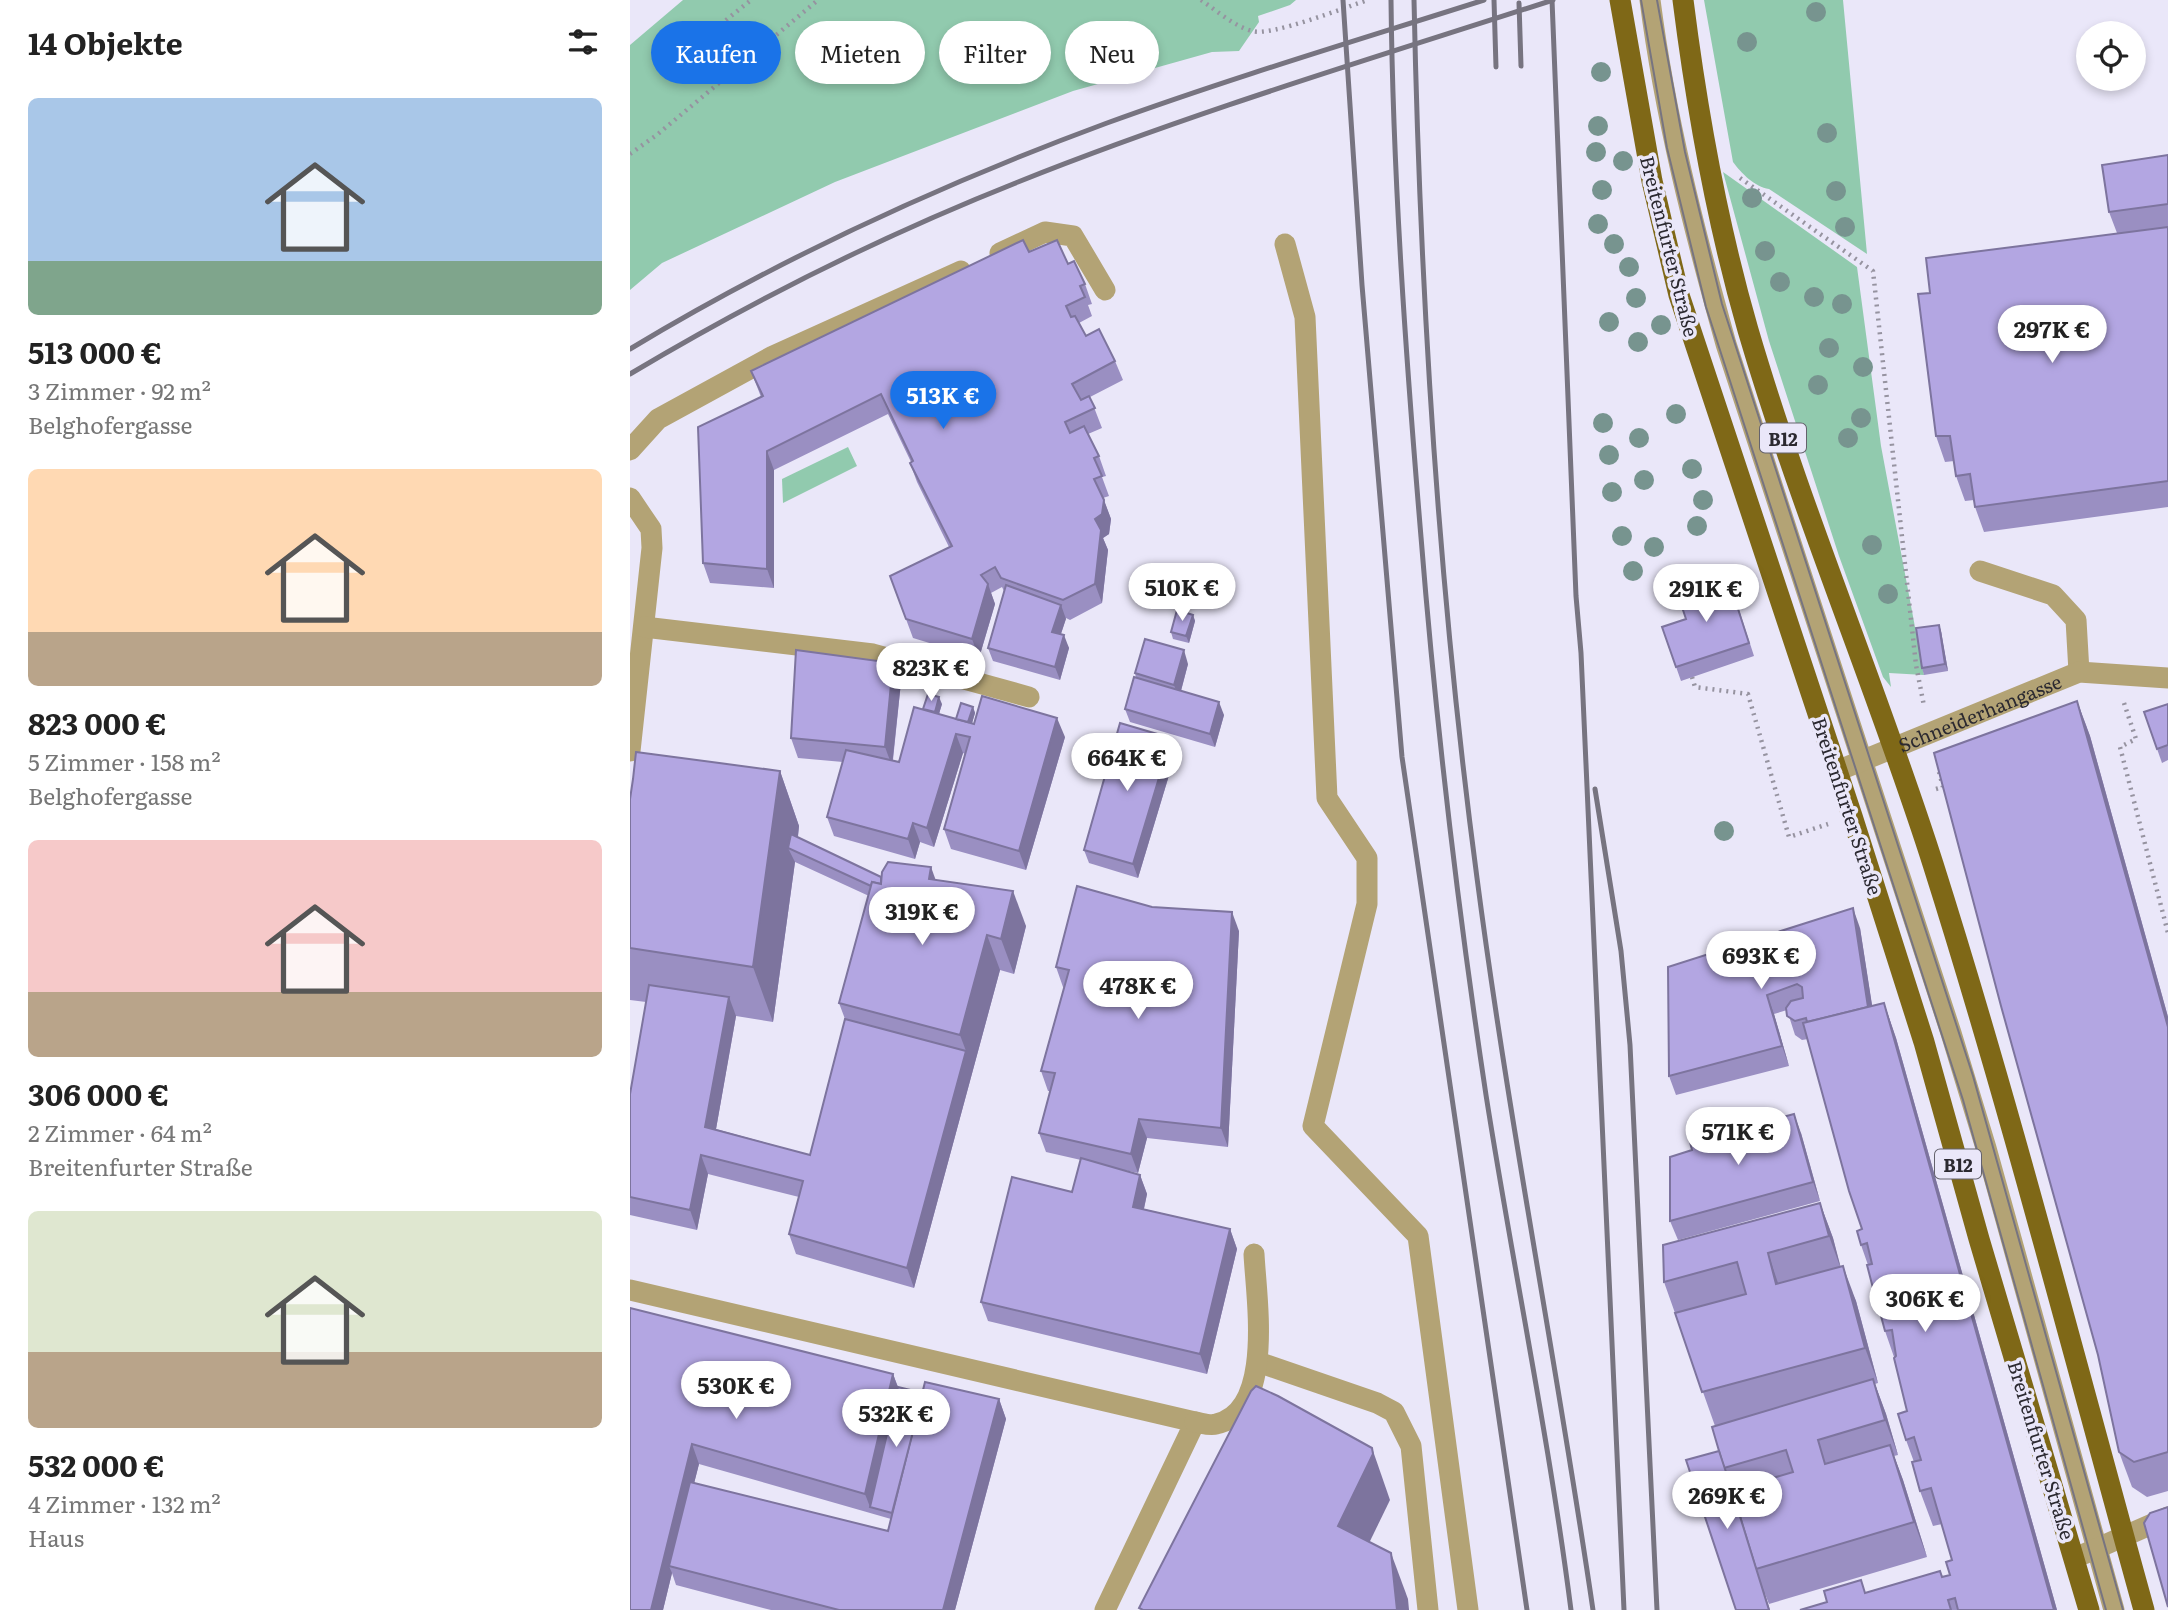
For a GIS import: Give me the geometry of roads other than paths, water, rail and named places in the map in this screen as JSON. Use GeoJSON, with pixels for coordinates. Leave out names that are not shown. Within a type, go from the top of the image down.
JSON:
{"type":"FeatureCollection","features":[{"type":"Feature","properties":{"kind":"main road","name":"Breitenfurter Straße"},"geometry":{"type":"LineString","coordinates":[[1620,0],[1651,181],[1679,295],[1924,1042],[1979,1239],[2090,1610]]}},
{"type":"Feature","properties":{"kind":"main road","name":"B12"},"geometry":{"type":"LineString","coordinates":[[1683,0],[1717,205],[1748,331],[1932,863],[1975,1005],[2144,1610]]}},
{"type":"Feature","properties":{"kind":"street","name":"Breitenfurter Straße"},"geometry":{"type":"LineString","coordinates":[[1650,0],[1675,146],[1699,251],[1772,489],[1951,1033],[1986,1148],[2114,1610]]}},
{"type":"Feature","properties":{"kind":"street"},"geometry":{"type":"LineString","coordinates":[[630,450],[658,419],[773,356],[1045,232],[1073,236],[1105,290]]}},
{"type":"Feature","properties":{"kind":"street"},"geometry":{"type":"LineString","coordinates":[[1285,244],[1305,317],[1326,797],[1367,858],[1367,905],[1313,1126],[1418,1236],[1468,1610]]}},
{"type":"Feature","properties":{"kind":"street"},"geometry":{"type":"LineString","coordinates":[[630,498],[651,530],[652,548],[630,751]]}},
{"type":"Feature","properties":{"kind":"street"},"geometry":{"type":"LineString","coordinates":[[1980,571],[2053,595],[2076,620],[2079,671]]}},
{"type":"Feature","properties":{"kind":"street"},"geometry":{"type":"LineString","coordinates":[[644,627],[873,654],[1029,697]]}},
{"type":"Feature","properties":{"kind":"street","name":"Schneiderhangasse"},"geometry":{"type":"LineString","coordinates":[[1837,771],[2079,671],[2168,678]]}},
{"type":"Feature","properties":{"kind":"street"},"geometry":{"type":"LineString","coordinates":[[630,1290],[1214,1425],[1232,1418],[1242,1407],[1255,1382],[1258,1362],[1254,1254]]}},
{"type":"Feature","properties":{"kind":"street"},"geometry":{"type":"LineString","coordinates":[[1258,1362],[1394,1412],[1411,1446],[1428,1610]]}},
{"type":"Feature","properties":{"kind":"street"},"geometry":{"type":"LineString","coordinates":[[1105,1610],[1195,1422]]}},
{"type":"Feature","properties":{"kind":"street"},"geometry":{"type":"LineString","coordinates":[[2074,1559],[2168,1517]]}},
{"type":"Feature","properties":{"kind":"tram line"},"geometry":{"type":"LineString","coordinates":[[1641,0],[1667,148],[1706,307],[1963,1100],[2106,1610]]}},
{"type":"Feature","properties":{"kind":"tram line"},"geometry":{"type":"LineString","coordinates":[[1657,0],[1685,152],[1722,304],[1973,1076],[2123,1610]]}},
{"type":"Feature","properties":{"kind":"railway"},"geometry":{"type":"LineString","coordinates":[[1343,0],[1362,285],[1402,757],[1527,1610]]}},
{"type":"Feature","properties":{"kind":"railway"},"geometry":{"type":"LineString","coordinates":[[1391,0],[1394,134],[1405,336],[1441,747],[1486,1095],[1552,1481],[1571,1610]]}},
{"type":"Feature","properties":{"kind":"railway"},"geometry":{"type":"LineString","coordinates":[[1414,0],[1426,330],[1442,549],[1463,768],[1504,1061],[1593,1610]]}},
{"type":"Feature","properties":{"kind":"railway"},"geometry":{"type":"LineString","coordinates":[[630,349],[745,284],[863,225],[1045,146],[1154,106],[1484,0]]}},
{"type":"Feature","properties":{"kind":"railway"},"geometry":{"type":"LineString","coordinates":[[1494,0],[1496,67]]}},
{"type":"Feature","properties":{"kind":"railway"},"geometry":{"type":"LineString","coordinates":[[1552,0],[1576,596],[1581,653],[1624,1610]]}},
{"type":"Feature","properties":{"kind":"railway"},"geometry":{"type":"LineString","coordinates":[[630,374],[724,320],[820,270],[968,202],[1150,132],[1553,0]]}},
{"type":"Feature","properties":{"kind":"railway"},"geometry":{"type":"LineString","coordinates":[[1519,3],[1521,66]]}},
{"type":"Feature","properties":{"kind":"railway"},"geometry":{"type":"LineString","coordinates":[[1595,789],[1621,951],[1630,1045],[1657,1610]]}}]}
